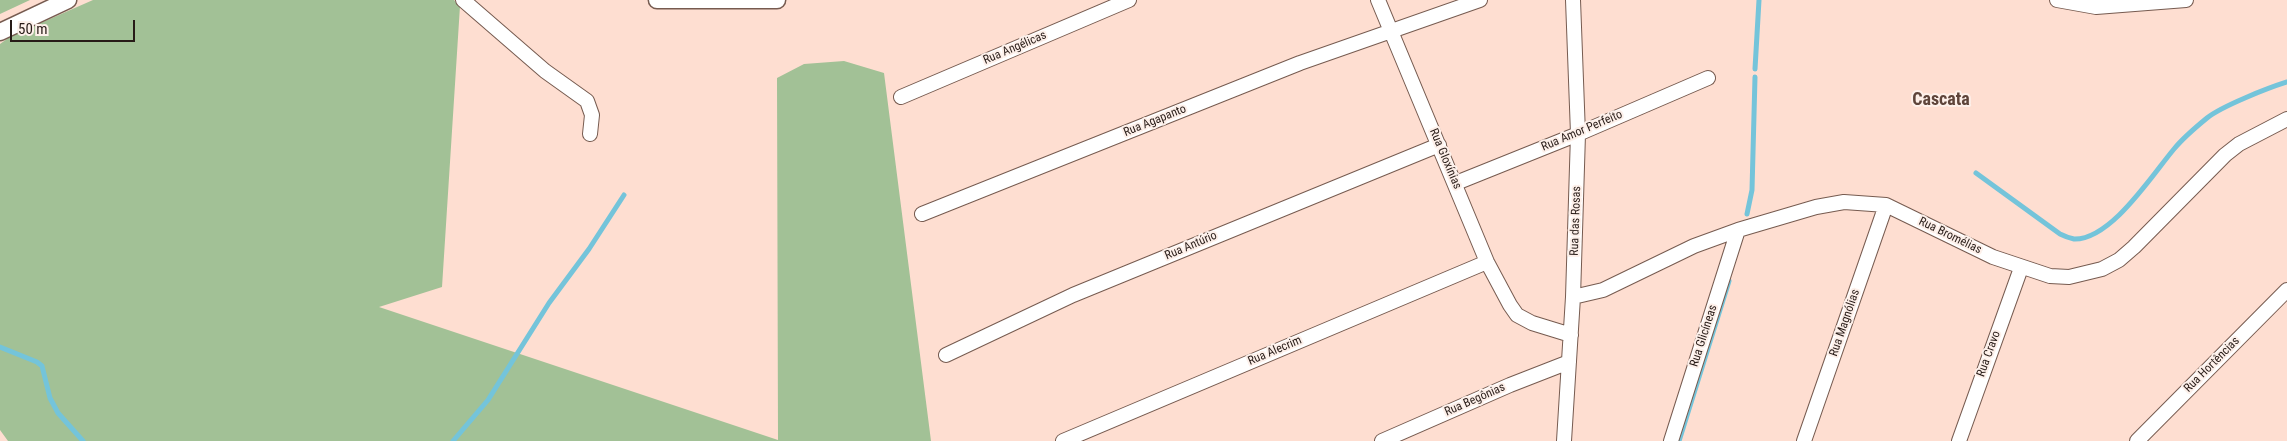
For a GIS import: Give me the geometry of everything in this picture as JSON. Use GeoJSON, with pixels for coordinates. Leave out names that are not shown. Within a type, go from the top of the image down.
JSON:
{"type":"FeatureCollection","features":[{"type":"Feature","properties":{"kind":"street"},"geometry":{"type":"LineString","coordinates":[[0,32],[68,0]]}},
{"type":"Feature","properties":{"kind":"street"},"geometry":{"type":"LineString","coordinates":[[464,0],[545,70],[587,101],[592,114],[590,134]]}},
{"type":"Feature","properties":{"kind":"street"},"geometry":{"type":"LineString","coordinates":[[657,0],[777,0]]}},
{"type":"Feature","properties":{"kind":"street","name":"Rua Angélicas"},"geometry":{"type":"LineString","coordinates":[[901,96],[1129,0]]}},
{"type":"Feature","properties":{"kind":"street","name":"Rua Gloxínias"},"geometry":{"type":"LineString","coordinates":[[1378,0],[1456,183],[1487,262],[1517,315],[1532,323],[1570,335]]}},
{"type":"Feature","properties":{"kind":"street","name":"Rua Agapanto"},"geometry":{"type":"LineString","coordinates":[[922,214],[1300,63],[1480,0]]}},
{"type":"Feature","properties":{"kind":"street","name":"Rua das Rosas"},"geometry":{"type":"LineString","coordinates":[[1564,441],[1573,296],[1578,134],[1573,0]]}},
{"type":"Feature","properties":{"kind":"street"},"geometry":{"type":"LineString","coordinates":[[2057,0],[2096,7],[2186,0]]}},
{"type":"Feature","properties":{"kind":"street","name":"Rua Amor Perfeito"},"geometry":{"type":"LineString","coordinates":[[1456,183],[1578,134],[1708,78]]}},
{"type":"Feature","properties":{"kind":"street","name":"Rua Bromélias"},"geometry":{"type":"LineString","coordinates":[[1573,296],[1603,290],[1694,246],[1738,230],[1798,212],[1844,202],[1886,205],[1977,249],[2021,268],[2050,276],[2068,277],[2102,269],[2118,260],[2134,247],[2225,155],[2239,144],[2287,119]]}},
{"type":"Feature","properties":{"kind":"street","name":"Rua Antúrio"},"geometry":{"type":"LineString","coordinates":[[946,356],[1073,295],[1439,145]]}},
{"type":"Feature","properties":{"kind":"street","name":"Rua Magnólias"},"geometry":{"type":"LineString","coordinates":[[1804,441],[1886,205]]}},
{"type":"Feature","properties":{"kind":"street","name":"Rua Glicíneas"},"geometry":{"type":"LineString","coordinates":[[1671,441],[1738,230]]}},
{"type":"Feature","properties":{"kind":"street","name":"Rua Alecrim"},"geometry":{"type":"LineString","coordinates":[[1065,441],[1487,262]]}},
{"type":"Feature","properties":{"kind":"street","name":"Rua Cravo"},"geometry":{"type":"LineString","coordinates":[[1959,441],[2021,268]]}},
{"type":"Feature","properties":{"kind":"street","name":"Rua Hortências"},"geometry":{"type":"LineString","coordinates":[[2137,441],[2287,290]]}},
{"type":"Feature","properties":{"kind":"street","name":"Rua Begônias"},"geometry":{"type":"LineString","coordinates":[[1382,441],[1510,385],[1569,362]]}},
{"type":"Feature","properties":{"kind":"green space"},"geometry":{"type":"Polygon","coordinates":[[[0,0],[30,0],[0,14],[0,0]]]}},
{"type":"Feature","properties":{"kind":"green space"},"geometry":{"type":"Polygon","coordinates":[[[93,0],[454,0],[460,6],[442,287],[379,307],[778,440],[777,78],[804,64],[844,61],[884,73],[931,441],[8,441],[0,430],[0,44],[11,36],[93,0]]]}},
{"type":"Feature","properties":{"kind":"waterway"},"geometry":{"type":"LineString","coordinates":[[1755,69],[1759,0]]}},
{"type":"Feature","properties":{"kind":"waterway"},"geometry":{"type":"LineString","coordinates":[[1747,214],[1752,190],[1755,77]]}},
{"type":"Feature","properties":{"kind":"waterway"},"geometry":{"type":"LineString","coordinates":[[1976,173],[2060,234],[2074,239],[2088,236],[2102,229],[2116,218],[2130,204],[2178,145],[2207,118],[2234,103],[2287,82]]}},
{"type":"Feature","properties":{"kind":"waterway"},"geometry":{"type":"LineString","coordinates":[[453,441],[488,400],[549,303],[589,249],[624,195]]}},
{"type":"Feature","properties":{"kind":"waterway"},"geometry":{"type":"LineString","coordinates":[[1679,441],[1729,281]]}},
{"type":"Feature","properties":{"kind":"waterway"},"geometry":{"type":"LineString","coordinates":[[0,347],[37,362],[42,366],[50,398],[58,413],[83,441]]}},
{"type":"Feature","properties":{"kind":"district","name":"Cascata"},"geometry":{"type":"Point","coordinates":[1941,100]}}]}
